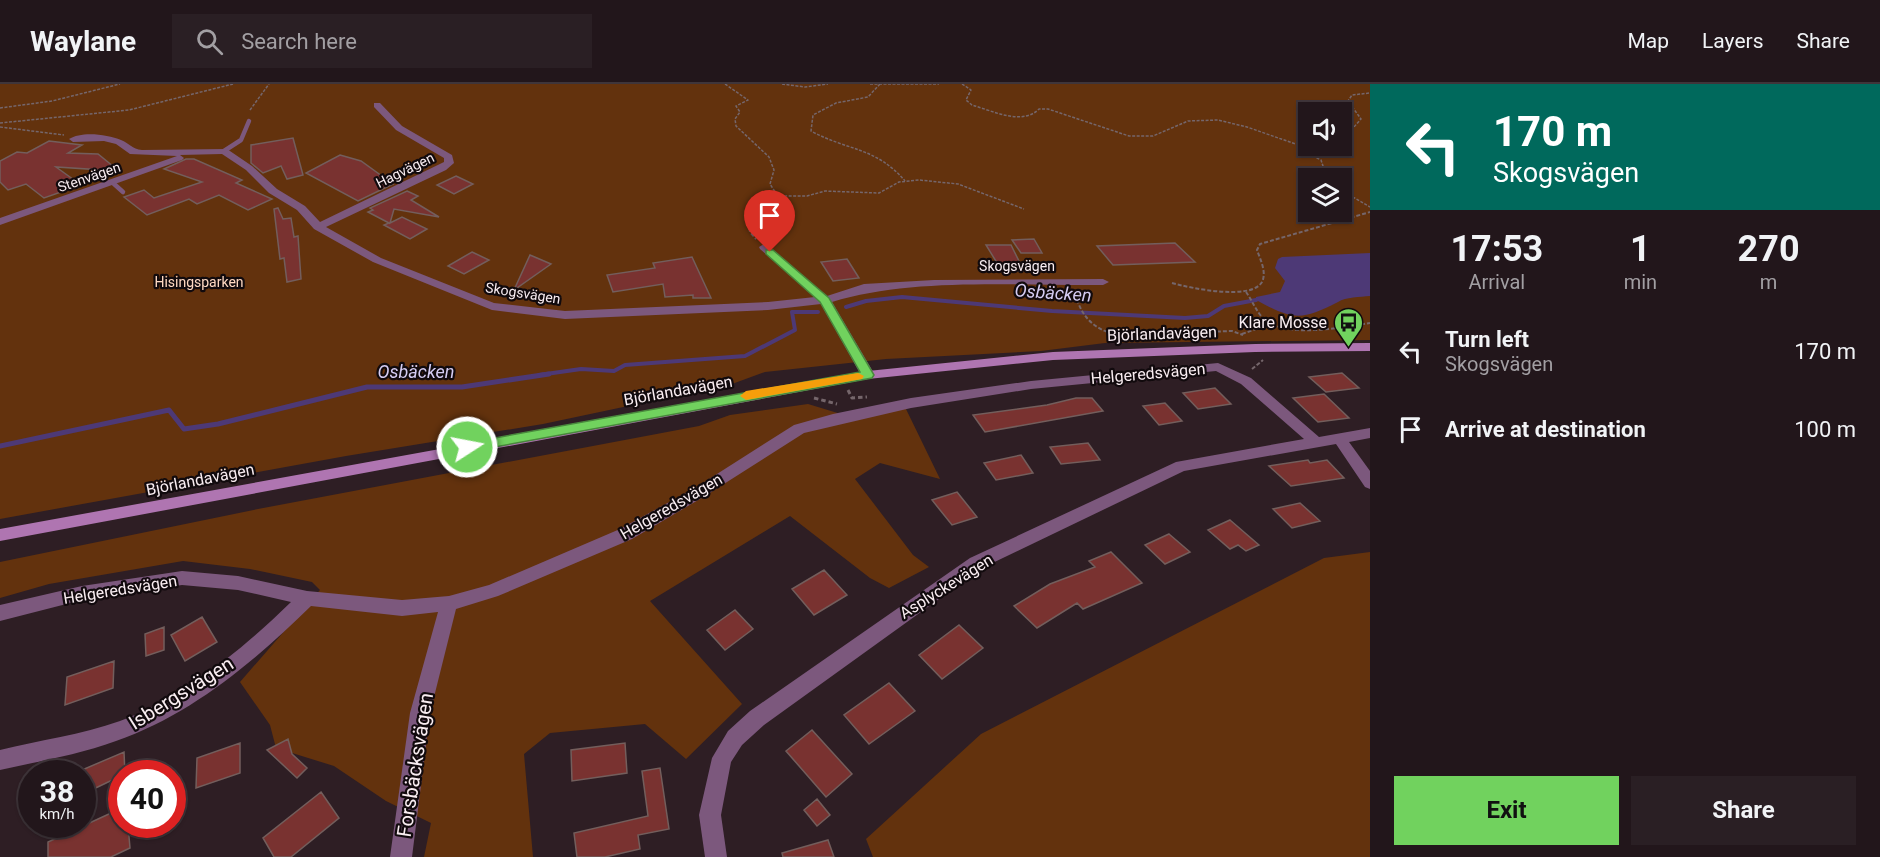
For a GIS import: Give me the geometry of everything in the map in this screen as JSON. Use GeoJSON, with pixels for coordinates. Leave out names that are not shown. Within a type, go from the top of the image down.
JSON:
{"type":"FeatureCollection","features":[{"type":"Feature","properties":{"kind":"street","name":"Hagvägen"},"geometry":{"type":"LineString","coordinates":[[318,227],[443,168],[449,163],[449,157],[399,128],[377,105]]}},
{"type":"Feature","properties":{"kind":"street"},"geometry":{"type":"LineString","coordinates":[[79,138],[115,141],[125,145],[130,151],[187,154],[224,151]]}},
{"type":"Feature","properties":{"kind":"street","name":"Skogsvägen"},"geometry":{"type":"LineString","coordinates":[[224,151],[249,168],[272,190],[301,208],[318,227],[378,260],[492,306],[541,314],[565,315],[768,306],[825,300],[864,288],[933,283],[1103,282]]}},
{"type":"Feature","properties":{"kind":"street","name":"Stenvägen"},"geometry":{"type":"LineString","coordinates":[[0,222],[113,183],[187,154]]}},
{"type":"Feature","properties":{"kind":"street"},"geometry":{"type":"LineString","coordinates":[[764,247],[825,300],[863,381]]}},
{"type":"Feature","properties":{"kind":"street","name":"Björlandavägen"},"geometry":{"type":"LineString","coordinates":[[0,535],[863,381],[1053,356],[1249,348],[1370,347]]}},
{"type":"Feature","properties":{"kind":"street","name":"Helgeredsvägen"},"geometry":{"type":"LineString","coordinates":[[0,613],[82,593],[182,578],[238,583],[307,598],[402,608],[449,604],[492,591],[626,534],[700,492],[799,429],[833,419],[911,404],[1041,383],[1218,367],[1245,381],[1316,442]]}},
{"type":"Feature","properties":{"kind":"street","name":"Asplyckevägen"},"geometry":{"type":"LineString","coordinates":[[716,857],[710,814],[722,758],[735,738],[757,718],[976,563],[1185,464],[1370,433]]}},
{"type":"Feature","properties":{"kind":"street"},"geometry":{"type":"LineString","coordinates":[[1339,438],[1370,483]]}},
{"type":"Feature","properties":{"kind":"street","name":"Isbergsvägen"},"geometry":{"type":"LineString","coordinates":[[0,759],[134,724],[211,678],[276,629],[307,598]]}},
{"type":"Feature","properties":{"kind":"street","name":"Forsbäcksvägen"},"geometry":{"type":"LineString","coordinates":[[401,857],[420,713],[449,604]]}},
{"type":"Feature","properties":{"kind":"lane"},"geometry":{"type":"LineString","coordinates":[[224,151],[241,140],[249,122]]}},
{"type":"Feature","properties":{"kind":"lane"},"geometry":{"type":"LineString","coordinates":[[113,183],[123,192]]}},
{"type":"Feature","properties":{"kind":"path"},"geometry":{"type":"LineString","coordinates":[[0,108],[52,101],[120,84]]}},
{"type":"Feature","properties":{"kind":"path"},"geometry":{"type":"LineString","coordinates":[[0,123],[139,108],[233,84]]}},
{"type":"Feature","properties":{"kind":"path"},"geometry":{"type":"LineString","coordinates":[[725,84],[748,100],[736,106],[740,112],[735,119],[736,126],[770,157],[774,170],[770,184],[777,195]]}},
{"type":"Feature","properties":{"kind":"path"},"geometry":{"type":"LineString","coordinates":[[782,84],[805,87],[828,84]]}},
{"type":"Feature","properties":{"kind":"path"},"geometry":{"type":"LineString","coordinates":[[870,84],[939,84]]}},
{"type":"Feature","properties":{"kind":"path"},"geometry":{"type":"LineString","coordinates":[[880,84],[868,97],[836,104],[813,115],[811,131],[837,144],[868,150],[891,163],[906,181]]}},
{"type":"Feature","properties":{"kind":"path"},"geometry":{"type":"LineString","coordinates":[[962,84],[971,90],[966,100],[972,105],[1010,117],[1032,116],[1040,109],[1048,109],[1120,134],[1143,137],[1155,136],[1180,122],[1206,119],[1245,126],[1298,145]]}},
{"type":"Feature","properties":{"kind":"path"},"geometry":{"type":"LineString","coordinates":[[1348,102],[1352,95],[1370,93]]}},
{"type":"Feature","properties":{"kind":"path"},"geometry":{"type":"LineString","coordinates":[[1352,107],[1361,119],[1352,127]]}},
{"type":"Feature","properties":{"kind":"path"},"geometry":{"type":"LineString","coordinates":[[0,127],[79,138]]}},
{"type":"Feature","properties":{"kind":"path"},"geometry":{"type":"LineString","coordinates":[[1312,156],[1321,160],[1324,168]]}},
{"type":"Feature","properties":{"kind":"path"},"geometry":{"type":"LineString","coordinates":[[764,247],[750,232],[746,212],[752,203],[763,196],[807,196],[825,191],[879,193],[906,181],[937,180],[958,184],[1024,209]]}},
{"type":"Feature","properties":{"kind":"path"},"geometry":{"type":"LineString","coordinates":[[1352,196],[1370,207]]}},
{"type":"Feature","properties":{"kind":"path"},"geometry":{"type":"LineString","coordinates":[[1172,282],[1203,290],[1246,292],[1259,286],[1263,281],[1264,274],[1257,250],[1260,244],[1370,212]]}},
{"type":"Feature","properties":{"kind":"path"},"geometry":{"type":"LineString","coordinates":[[1246,292],[1259,314],[1271,324],[1286,328],[1309,331],[1370,323]]}},
{"type":"Feature","properties":{"kind":"path"},"geometry":{"type":"LineString","coordinates":[[1079,306],[1084,316]]}},
{"type":"Feature","properties":{"kind":"path"},"geometry":{"type":"LineString","coordinates":[[1242,334],[1271,324]]}},
{"type":"Feature","properties":{"kind":"path"},"geometry":{"type":"LineString","coordinates":[[1255,359],[1264,359]]}},
{"type":"Feature","properties":{"kind":"path"},"geometry":{"type":"LineString","coordinates":[[838,391],[863,381]]}},
{"type":"Feature","properties":{"kind":"path"},"geometry":{"type":"LineString","coordinates":[[808,396],[818,394]]}},
{"type":"Feature","properties":{"kind":"green space","name":"Hisingsparken"},"geometry":{"type":"Polygon","coordinates":[[[0,84],[1370,84],[1370,340],[1105,343],[1041,351],[886,359],[765,372],[732,384],[543,424],[346,456],[0,519],[0,84]]]}},
{"type":"Feature","properties":{"kind":"green space"},"geometry":{"type":"Polygon","coordinates":[[[808,404],[854,418],[905,407],[940,479],[880,463],[855,479],[913,555],[929,567],[889,588],[870,578],[790,516],[650,601],[742,704],[686,759],[645,724],[550,733],[524,754],[533,857],[424,857],[431,823],[386,801],[334,766],[276,748],[270,725],[240,682],[320,590],[312,582],[250,569],[183,561],[49,584],[0,598],[0,562],[258,509],[699,426],[730,415],[808,404]]]}},
{"type":"Feature","properties":{"kind":"green space"},"geometry":{"type":"Polygon","coordinates":[[[1370,552],[1370,857],[873,857],[866,839],[981,734],[1324,558],[1370,552]]]}},
{"type":"Feature","properties":{"kind":"shaded area"},"geometry":{"type":"Polygon","coordinates":[[[1370,253],[1370,296],[1345,299],[1315,313],[1297,316],[1279,311],[1256,300],[1256,297],[1280,292],[1285,281],[1275,268],[1278,259],[1282,257],[1370,253]]]}},
{"type":"Feature","properties":{"kind":"building"},"geometry":{"type":"Polygon","coordinates":[[[293,138],[303,175],[287,179],[281,166],[263,173],[251,163],[251,145],[293,138]]]}},
{"type":"Feature","properties":{"kind":"building"},"geometry":{"type":"Polygon","coordinates":[[[49,141],[82,145],[68,153],[98,154],[119,171],[56,167],[81,185],[44,198],[26,184],[8,190],[0,182],[0,161],[17,152],[27,153],[49,141]]]}},
{"type":"Feature","properties":{"kind":"building"},"geometry":{"type":"Polygon","coordinates":[[[340,155],[361,161],[393,184],[358,201],[306,173],[340,155]]]}},
{"type":"Feature","properties":{"kind":"building"},"geometry":{"type":"Polygon","coordinates":[[[186,159],[194,159],[242,180],[236,183],[272,199],[248,210],[219,195],[197,204],[189,199],[147,215],[124,197],[144,190],[154,198],[202,182],[164,169],[186,159]]]}},
{"type":"Feature","properties":{"kind":"building"},"geometry":{"type":"Polygon","coordinates":[[[456,176],[473,184],[454,194],[437,185],[456,176]]]}},
{"type":"Feature","properties":{"kind":"building"},"geometry":{"type":"Polygon","coordinates":[[[407,191],[418,196],[411,200],[439,217],[394,209],[390,223],[402,217],[427,229],[410,239],[384,225],[389,223],[368,212],[373,210],[370,208],[407,191]]]}},
{"type":"Feature","properties":{"kind":"building"},"geometry":{"type":"Polygon","coordinates":[[[278,208],[283,219],[291,218],[294,237],[298,236],[301,279],[287,282],[284,258],[280,259],[274,209],[278,208]]]}},
{"type":"Feature","properties":{"kind":"building"},"geometry":{"type":"Polygon","coordinates":[[[1034,239],[1042,253],[1021,253],[1012,240],[1034,239]]]}},
{"type":"Feature","properties":{"kind":"building"},"geometry":{"type":"Polygon","coordinates":[[[1175,243],[1195,262],[1113,265],[1097,246],[1175,243]]]}},
{"type":"Feature","properties":{"kind":"building"},"geometry":{"type":"Polygon","coordinates":[[[986,245],[1011,245],[1024,271],[1002,271],[986,245]]]}},
{"type":"Feature","properties":{"kind":"building"},"geometry":{"type":"Polygon","coordinates":[[[472,252],[489,260],[464,274],[448,266],[472,252]]]}},
{"type":"Feature","properties":{"kind":"building"},"geometry":{"type":"Polygon","coordinates":[[[530,255],[551,264],[514,290],[530,255]]]}},
{"type":"Feature","properties":{"kind":"building"},"geometry":{"type":"Polygon","coordinates":[[[692,257],[711,298],[693,298],[693,295],[665,297],[663,284],[613,292],[607,275],[655,268],[653,263],[692,257]]]}},
{"type":"Feature","properties":{"kind":"building"},"geometry":{"type":"Polygon","coordinates":[[[847,259],[859,278],[833,281],[821,262],[847,259]]]}},
{"type":"Feature","properties":{"kind":"building"},"geometry":{"type":"Polygon","coordinates":[[[1342,373],[1359,388],[1326,392],[1309,377],[1342,373]]]}},
{"type":"Feature","properties":{"kind":"building"},"geometry":{"type":"Polygon","coordinates":[[[1215,388],[1231,404],[1198,409],[1183,393],[1215,388]]]}},
{"type":"Feature","properties":{"kind":"building"},"geometry":{"type":"Polygon","coordinates":[[[1324,394],[1349,418],[1318,422],[1293,398],[1324,394]]]}},
{"type":"Feature","properties":{"kind":"building"},"geometry":{"type":"Polygon","coordinates":[[[1076,398],[1092,398],[1103,411],[985,432],[973,415],[1047,405],[1076,398]]]}},
{"type":"Feature","properties":{"kind":"building"},"geometry":{"type":"Polygon","coordinates":[[[1165,403],[1182,421],[1159,425],[1143,406],[1165,403]]]}},
{"type":"Feature","properties":{"kind":"building"},"geometry":{"type":"Polygon","coordinates":[[[1088,443],[1100,460],[1061,464],[1050,447],[1088,443]]]}},
{"type":"Feature","properties":{"kind":"building"},"geometry":{"type":"Polygon","coordinates":[[[1021,455],[1033,473],[996,480],[984,463],[1021,455]]]}},
{"type":"Feature","properties":{"kind":"building"},"geometry":{"type":"Polygon","coordinates":[[[1308,460],[1310,463],[1327,460],[1344,478],[1291,486],[1269,466],[1308,460]]]}},
{"type":"Feature","properties":{"kind":"building"},"geometry":{"type":"Polygon","coordinates":[[[957,492],[977,517],[952,525],[932,500],[957,492]]]}},
{"type":"Feature","properties":{"kind":"building"},"geometry":{"type":"Polygon","coordinates":[[[1300,503],[1320,521],[1292,528],[1273,509],[1300,503]]]}},
{"type":"Feature","properties":{"kind":"building"},"geometry":{"type":"Polygon","coordinates":[[[1230,520],[1259,545],[1246,551],[1238,545],[1230,549],[1208,530],[1230,520]]]}},
{"type":"Feature","properties":{"kind":"building"},"geometry":{"type":"Polygon","coordinates":[[[1169,534],[1190,552],[1165,564],[1145,545],[1169,534]]]}},
{"type":"Feature","properties":{"kind":"building"},"geometry":{"type":"Polygon","coordinates":[[[1111,552],[1142,583],[1083,609],[1077,603],[1037,628],[1014,606],[1050,584],[1095,567],[1089,561],[1111,552]]]}},
{"type":"Feature","properties":{"kind":"building"},"geometry":{"type":"Polygon","coordinates":[[[824,570],[847,595],[814,615],[792,589],[824,570]]]}},
{"type":"Feature","properties":{"kind":"building"},"geometry":{"type":"Polygon","coordinates":[[[735,610],[753,629],[725,650],[707,630],[735,610]]]}},
{"type":"Feature","properties":{"kind":"building"},"geometry":{"type":"Polygon","coordinates":[[[202,617],[217,642],[185,661],[171,635],[202,617]]]}},
{"type":"Feature","properties":{"kind":"building"},"geometry":{"type":"Polygon","coordinates":[[[959,625],[983,648],[942,679],[919,655],[959,625]]]}},
{"type":"Feature","properties":{"kind":"building"},"geometry":{"type":"Polygon","coordinates":[[[164,627],[164,650],[146,656],[145,634],[164,627]]]}},
{"type":"Feature","properties":{"kind":"building"},"geometry":{"type":"Polygon","coordinates":[[[114,661],[113,688],[65,705],[67,677],[114,661]]]}},
{"type":"Feature","properties":{"kind":"building"},"geometry":{"type":"Polygon","coordinates":[[[889,683],[915,711],[869,744],[844,715],[889,683]]]}},
{"type":"Feature","properties":{"kind":"building"},"geometry":{"type":"Polygon","coordinates":[[[812,730],[852,774],[826,797],[786,751],[812,730]]]}},
{"type":"Feature","properties":{"kind":"building"},"geometry":{"type":"Polygon","coordinates":[[[288,739],[292,754],[307,768],[297,778],[267,750],[288,739]]]}},
{"type":"Feature","properties":{"kind":"building"},"geometry":{"type":"Polygon","coordinates":[[[240,743],[240,773],[196,788],[197,758],[240,743]]]}},
{"type":"Feature","properties":{"kind":"building"},"geometry":{"type":"Polygon","coordinates":[[[625,743],[627,773],[572,781],[571,750],[625,743]]]}},
{"type":"Feature","properties":{"kind":"building"},"geometry":{"type":"Polygon","coordinates":[[[124,752],[124,760],[108,760],[108,782],[96,788],[96,764],[124,752]]]}},
{"type":"Feature","properties":{"kind":"building"},"geometry":{"type":"Polygon","coordinates":[[[660,768],[669,829],[638,835],[640,849],[605,857],[577,857],[574,833],[648,816],[642,771],[660,768]]]}},
{"type":"Feature","properties":{"kind":"building"},"geometry":{"type":"Polygon","coordinates":[[[321,792],[339,818],[291,857],[274,857],[263,838],[321,792]]]}},
{"type":"Feature","properties":{"kind":"building"},"geometry":{"type":"Polygon","coordinates":[[[817,799],[830,815],[817,826],[804,810],[817,799]]]}},
{"type":"Feature","properties":{"kind":"building"},"geometry":{"type":"Polygon","coordinates":[[[108,814],[108,838],[129,838],[130,848],[111,857],[48,857],[48,842],[57,838],[96,838],[96,820],[108,814]]]}},
{"type":"Feature","properties":{"kind":"building"},"geometry":{"type":"Polygon","coordinates":[[[828,840],[834,857],[783,857],[782,853],[828,840]]]}},
{"type":"Feature","properties":{"kind":"waterway","name":"Osbäcken"},"geometry":{"type":"LineString","coordinates":[[846,307],[866,301],[902,297],[1052,311],[1185,318],[1208,316],[1224,306],[1256,300]]}},
{"type":"Feature","properties":{"kind":"waterway","name":"Osbäcken"},"geometry":{"type":"LineString","coordinates":[[539,375],[581,369],[614,371],[625,365],[745,356],[795,330],[792,312],[818,312]]}},
{"type":"Feature","properties":{"kind":"waterway","name":"Osbäcken"},"geometry":{"type":"LineString","coordinates":[[0,446],[169,410],[184,429],[218,424],[367,387],[462,387],[549,374]]}},
{"type":"Feature","properties":{"kind":"slow traffic"},"geometry":{"type":"LineString","coordinates":[[746,396],[858,376]]}},
{"type":"Feature","properties":{"kind":"place","name":"Klare Mosse"},"geometry":{"type":"Point","coordinates":[1348,348]}},
{"type":"Feature","properties":{"kind":"route"},"geometry":{"type":"LineString","coordinates":[[467,447],[868,375],[825,300],[770,252]]}}]}
